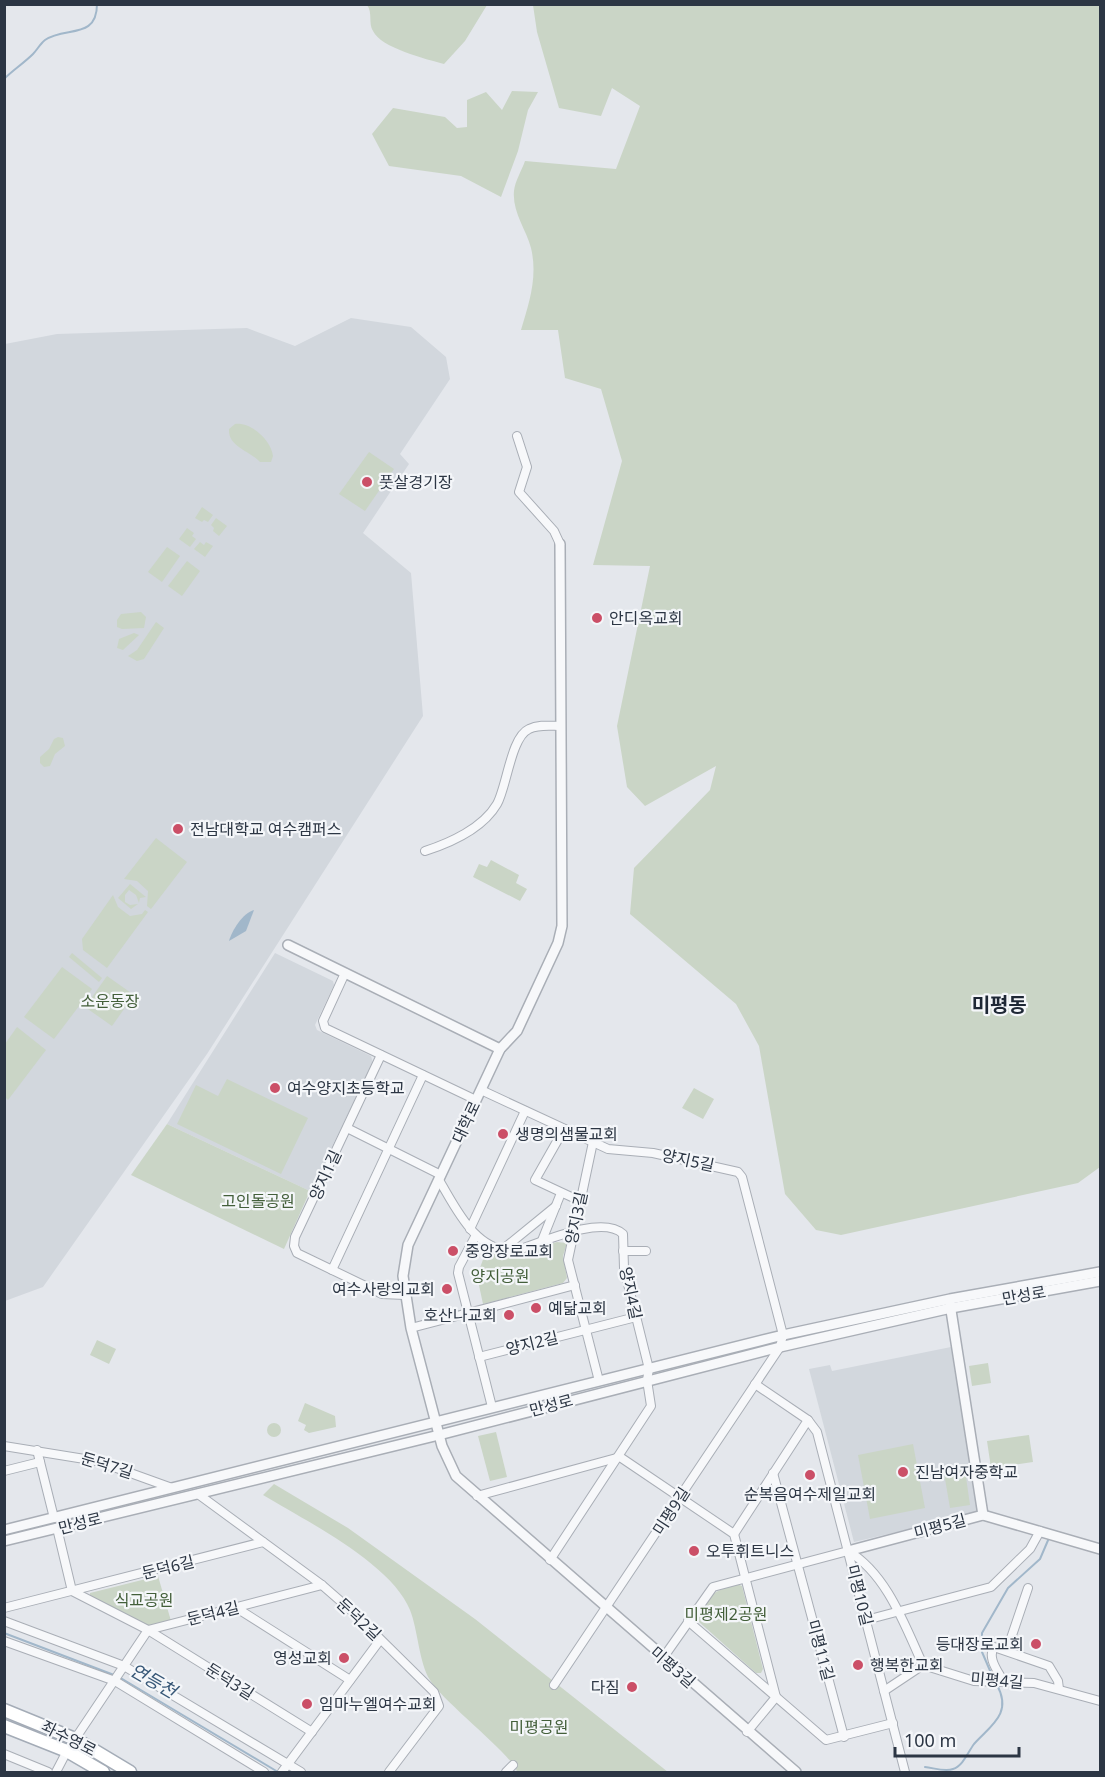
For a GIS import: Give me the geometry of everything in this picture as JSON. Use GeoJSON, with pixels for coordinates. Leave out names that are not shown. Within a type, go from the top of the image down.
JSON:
{"type":"FeatureCollection","features":[{"type":"Feature","properties":{"kind":"main road","name":"좌수영로"},"geometry":{"type":"LineString","coordinates":[[4,1710],[46,1725],[75,1739],[116,1769],[130,1773]]}},
{"type":"Feature","properties":{"kind":"main road"},"geometry":{"type":"LineString","coordinates":[[40,1738],[46,1725]]}},
{"type":"Feature","properties":{"kind":"main road","name":"좌수영로"},"geometry":{"type":"LineString","coordinates":[[4,1726],[67,1750],[103,1773]]}},
{"type":"Feature","properties":{"kind":"street"},"geometry":{"type":"LineString","coordinates":[[517,436],[526,467],[518,488],[519,494],[556,533],[560,544]]}},
{"type":"Feature","properties":{"kind":"street","name":"대학로"},"geometry":{"type":"LineString","coordinates":[[436,1421],[411,1328],[405,1295],[405,1257],[500,1049],[517,1031],[561,934],[560,544]]}},
{"type":"Feature","properties":{"kind":"street"},"geometry":{"type":"LineString","coordinates":[[425,851],[454,840],[492,810],[499,798],[524,732],[533,727],[561,726]]}},
{"type":"Feature","properties":{"kind":"street"},"geometry":{"type":"LineString","coordinates":[[288,945],[500,1049]]}},
{"type":"Feature","properties":{"kind":"street"},"geometry":{"type":"LineString","coordinates":[[345,973],[323,1021],[324,1026],[476,1100]]}},
{"type":"Feature","properties":{"kind":"street","name":"양지1길"},"geometry":{"type":"LineString","coordinates":[[381,1055],[295,1238],[294,1246],[297,1252],[382,1294],[405,1295]]}},
{"type":"Feature","properties":{"kind":"street"},"geometry":{"type":"LineString","coordinates":[[332,1269],[423,1075]]}},
{"type":"Feature","properties":{"kind":"street","name":"양지5길"},"geometry":{"type":"LineString","coordinates":[[481,1090],[610,1150],[653,1153],[739,1173],[783,1335]]}},
{"type":"Feature","properties":{"kind":"street"},"geometry":{"type":"LineString","coordinates":[[492,1407],[458,1269],[525,1110]]}},
{"type":"Feature","properties":{"kind":"street"},"geometry":{"type":"LineString","coordinates":[[347,1128],[389,1148],[440,1177],[473,1232],[502,1250],[515,1251],[573,1232]]}},
{"type":"Feature","properties":{"kind":"street"},"geometry":{"type":"LineString","coordinates":[[564,1129],[535,1179],[536,1182],[580,1201]]}},
{"type":"Feature","properties":{"kind":"street","name":"양지3길"},"geometry":{"type":"LineString","coordinates":[[593,1142],[568,1260],[599,1381]]}},
{"type":"Feature","properties":{"kind":"street"},"geometry":{"type":"LineString","coordinates":[[541,1243],[561,1193]]}},
{"type":"Feature","properties":{"kind":"street"},"geometry":{"type":"LineString","coordinates":[[502,1250],[556,1206]]}},
{"type":"Feature","properties":{"kind":"street","name":"양지4길"},"geometry":{"type":"LineString","coordinates":[[573,1232],[593,1226],[621,1231],[624,1268],[649,1369]]}},
{"type":"Feature","properties":{"kind":"street"},"geometry":{"type":"LineString","coordinates":[[623,1251],[646,1251]]}},
{"type":"Feature","properties":{"kind":"street","name":"만성로"},"geometry":{"type":"LineString","coordinates":[[4,1530],[783,1335],[950,1304],[1101,1272]]}},
{"type":"Feature","properties":{"kind":"street","name":"만성로"},"geometry":{"type":"LineString","coordinates":[[4,1541],[439,1435],[950,1304],[1101,1281]]}},
{"type":"Feature","properties":{"kind":"street"},"geometry":{"type":"LineString","coordinates":[[411,1328],[575,1285]]}},
{"type":"Feature","properties":{"kind":"street"},"geometry":{"type":"LineString","coordinates":[[950,1304],[983,1515]]}},
{"type":"Feature","properties":{"kind":"street"},"geometry":{"type":"LineString","coordinates":[[586,1329],[636,1317]]}},
{"type":"Feature","properties":{"kind":"street","name":"양지2길"},"geometry":{"type":"LineString","coordinates":[[479,1357],[586,1329]]}},
{"type":"Feature","properties":{"kind":"street","name":"미평9길"},"geometry":{"type":"LineString","coordinates":[[554,1685],[607,1609],[780,1347],[783,1335]]}},
{"type":"Feature","properties":{"kind":"street"},"geometry":{"type":"LineString","coordinates":[[550,1560],[651,1406],[647,1380],[649,1369]]}},
{"type":"Feature","properties":{"kind":"street","name":"미평10길"},"geometry":{"type":"LineString","coordinates":[[755,1384],[808,1420],[816,1429],[905,1773]]}},
{"type":"Feature","properties":{"kind":"street"},"geometry":{"type":"LineString","coordinates":[[734,1534],[808,1420]]}},
{"type":"Feature","properties":{"kind":"street","name":"미평3길"},"geometry":{"type":"LineString","coordinates":[[436,1421],[451,1468],[477,1496],[796,1773]]}},
{"type":"Feature","properties":{"kind":"street","name":"둔덕7길"},"geometry":{"type":"LineString","coordinates":[[4,1446],[97,1461],[173,1489]]}},
{"type":"Feature","properties":{"kind":"street"},"geometry":{"type":"LineString","coordinates":[[37,1450],[54,1518]]}},
{"type":"Feature","properties":{"kind":"street"},"geometry":{"type":"LineString","coordinates":[[477,1496],[620,1456],[681,1497],[734,1534],[776,1697]]}},
{"type":"Feature","properties":{"kind":"street"},"geometry":{"type":"LineString","coordinates":[[4,1471],[40,1462]]}},
{"type":"Feature","properties":{"kind":"street"},"geometry":{"type":"LineString","coordinates":[[773,1473],[798,1564]]}},
{"type":"Feature","properties":{"kind":"street","name":"둔덕2길"},"geometry":{"type":"LineString","coordinates":[[198,1494],[322,1585],[432,1689],[440,1702],[389,1773]]}},
{"type":"Feature","properties":{"kind":"street","name":"미평5길"},"geometry":{"type":"LineString","coordinates":[[849,1551],[983,1515],[1101,1549]]}},
{"type":"Feature","properties":{"kind":"street"},"geometry":{"type":"LineString","coordinates":[[56,1773],[67,1750],[148,1630],[72,1591],[57,1528]]}},
{"type":"Feature","properties":{"kind":"street"},"geometry":{"type":"LineString","coordinates":[[866,1620],[991,1587],[1030,1549],[1040,1531]]}},
{"type":"Feature","properties":{"kind":"street","name":"둔덕6길"},"geometry":{"type":"LineString","coordinates":[[4,1608],[263,1542]]}},
{"type":"Feature","properties":{"kind":"street"},"geometry":{"type":"LineString","coordinates":[[663,1658],[711,1588],[849,1551],[871,1570],[898,1612],[923,1665],[884,1691]]}},
{"type":"Feature","properties":{"kind":"street","name":"미평11길"},"geometry":{"type":"LineString","coordinates":[[798,1564],[844,1737]]}},
{"type":"Feature","properties":{"kind":"street","name":"둔덕4길"},"geometry":{"type":"LineString","coordinates":[[148,1630],[322,1585]]}},
{"type":"Feature","properties":{"kind":"street"},"geometry":{"type":"LineString","coordinates":[[1007,1650],[1029,1588]]}},
{"type":"Feature","properties":{"kind":"street"},"geometry":{"type":"LineString","coordinates":[[235,1608],[350,1680]]}},
{"type":"Feature","properties":{"kind":"street"},"geometry":{"type":"LineString","coordinates":[[4,1621],[124,1666],[302,1773]]}},
{"type":"Feature","properties":{"kind":"street"},"geometry":{"type":"LineString","coordinates":[[688,1621],[826,1740],[893,1723]]}},
{"type":"Feature","properties":{"kind":"street","name":"둔덕3길"},"geometry":{"type":"LineString","coordinates":[[148,1630],[312,1732]]}},
{"type":"Feature","properties":{"kind":"street"},"geometry":{"type":"LineString","coordinates":[[282,1773],[380,1640]]}},
{"type":"Feature","properties":{"kind":"street"},"geometry":{"type":"LineString","coordinates":[[4,1641],[114,1681],[264,1773]]}},
{"type":"Feature","properties":{"kind":"street"},"geometry":{"type":"LineString","coordinates":[[1001,1682],[991,1652],[995,1647],[1049,1666],[1059,1681],[1059,1689]]}},
{"type":"Feature","properties":{"kind":"street","name":"미평4길"},"geometry":{"type":"LineString","coordinates":[[923,1665],[974,1681],[1027,1682],[1101,1701]]}},
{"type":"Feature","properties":{"kind":"street"},"geometry":{"type":"LineString","coordinates":[[747,1732],[776,1697]]}},
{"type":"Feature","properties":{"kind":"street"},"geometry":{"type":"LineString","coordinates":[[4,1754],[48,1773]]}},
{"type":"Feature","properties":{"kind":"street"},"geometry":{"type":"LineString","coordinates":[[506,1773],[513,1765]]}},
{"type":"Feature","properties":{"kind":"shaded area","name":"전남대학교 여수캠퍼스"},"geometry":{"type":"Polygon","coordinates":[[[351,318],[411,327],[446,357],[450,379],[400,454],[409,464],[363,533],[411,573],[423,716],[207,1054],[43,1287],[5,1301],[5,344],[57,334],[247,328],[295,346],[351,318]]]}},
{"type":"Feature","properties":{"kind":"shaded area","name":"여수양지초등학교"},"geometry":{"type":"Polygon","coordinates":[[[275,953],[333,981],[334,985],[315,1025],[317,1030],[371,1056],[373,1063],[310,1191],[167,1124],[275,953]]]}},
{"type":"Feature","properties":{"kind":"shaded area","name":"진남여자중학교"},"geometry":{"type":"Polygon","coordinates":[[[951,1347],[978,1513],[854,1542],[809,1369],[830,1365],[832,1371],[951,1347]]]}},
{"type":"Feature","properties":{"kind":"green space"},"geometry":{"type":"Polygon","coordinates":[[[367,5],[487,5],[465,41],[444,64],[385,43],[373,31],[367,5]]]}},
{"type":"Feature","properties":{"kind":"green space"},"geometry":{"type":"Polygon","coordinates":[[[533,5],[1100,5],[1100,1167],[1078,1183],[841,1235],[816,1230],[785,1194],[759,1046],[736,1004],[630,914],[634,868],[710,790],[716,766],[645,806],[627,787],[617,726],[650,566],[593,565],[622,461],[601,389],[565,378],[558,330],[521,330],[532,290],[534,269],[529,241],[515,206],[514,191],[525,161],[616,169],[640,106],[612,88],[601,116],[559,108],[537,32],[533,5]]]}},
{"type":"Feature","properties":{"kind":"green space"},"geometry":{"type":"Polygon","coordinates":[[[512,91],[538,92],[528,110],[518,151],[501,197],[461,176],[389,166],[372,134],[393,108],[445,117],[457,128],[467,127],[467,100],[486,92],[502,110],[512,91]]]}},
{"type":"Feature","properties":{"kind":"green space"},"geometry":{"type":"Polygon","coordinates":[[[235,424],[254,429],[264,438],[273,456],[271,462],[260,462],[235,444],[229,429],[235,424]]]}},
{"type":"Feature","properties":{"kind":"green space","name":"풋살경기장"},"geometry":{"type":"Polygon","coordinates":[[[369,452],[394,469],[365,511],[339,494],[369,452]]]}},
{"type":"Feature","properties":{"kind":"green space"},"geometry":{"type":"Polygon","coordinates":[[[202,507],[213,515],[208,522],[195,518],[202,507]]]}},
{"type":"Feature","properties":{"kind":"green space"},"geometry":{"type":"Polygon","coordinates":[[[216,518],[227,526],[219,536],[213,531],[214,528],[211,525],[216,518]]]}},
{"type":"Feature","properties":{"kind":"green space"},"geometry":{"type":"Polygon","coordinates":[[[187,528],[194,533],[192,536],[196,539],[190,547],[179,539],[187,528]]]}},
{"type":"Feature","properties":{"kind":"green space"},"geometry":{"type":"Polygon","coordinates":[[[200,542],[213,546],[205,557],[194,549],[200,542]]]}},
{"type":"Feature","properties":{"kind":"green space"},"geometry":{"type":"Polygon","coordinates":[[[167,547],[180,556],[162,582],[148,572],[167,547]]]}},
{"type":"Feature","properties":{"kind":"green space"},"geometry":{"type":"Polygon","coordinates":[[[187,561],[200,571],[182,596],[168,586],[187,561]]]}},
{"type":"Feature","properties":{"kind":"green space"},"geometry":{"type":"Polygon","coordinates":[[[141,612],[146,617],[144,628],[122,629],[117,627],[117,620],[121,614],[141,612]]]}},
{"type":"Feature","properties":{"kind":"green space"},"geometry":{"type":"Polygon","coordinates":[[[156,622],[164,628],[144,659],[137,661],[128,656],[137,650],[156,622]]]}},
{"type":"Feature","properties":{"kind":"green space"},"geometry":{"type":"Polygon","coordinates":[[[134,633],[139,635],[123,650],[117,648],[119,639],[134,633]]]}},
{"type":"Feature","properties":{"kind":"green space"},"geometry":{"type":"Polygon","coordinates":[[[58,737],[63,738],[65,746],[55,754],[50,766],[44,767],[40,763],[40,757],[58,737]]]}},
{"type":"Feature","properties":{"kind":"green space"},"geometry":{"type":"Polygon","coordinates":[[[156,838],[187,862],[151,909],[147,906],[148,891],[137,881],[124,879],[156,838]]]}},
{"type":"Feature","properties":{"kind":"green space"},"geometry":{"type":"Polygon","coordinates":[[[491,860],[519,875],[516,883],[527,889],[520,901],[473,877],[479,864],[487,867],[491,860]]]}},
{"type":"Feature","properties":{"kind":"green space"},"geometry":{"type":"Polygon","coordinates":[[[130,884],[146,897],[140,898],[139,903],[136,895],[129,890],[125,895],[125,902],[130,905],[138,904],[131,909],[118,898],[130,884]]]}},
{"type":"Feature","properties":{"kind":"green space"},"geometry":{"type":"Polygon","coordinates":[[[113,895],[118,907],[130,916],[142,914],[145,910],[148,912],[107,968],[83,950],[82,939],[113,895]]]}},
{"type":"Feature","properties":{"kind":"green space"},"geometry":{"type":"Polygon","coordinates":[[[72,953],[102,978],[99,982],[69,957],[72,953]]]}},
{"type":"Feature","properties":{"kind":"green space"},"geometry":{"type":"Polygon","coordinates":[[[62,967],[92,989],[54,1039],[24,1017],[62,967]]]}},
{"type":"Feature","properties":{"kind":"green space","name":"소운동장"},"geometry":{"type":"Polygon","coordinates":[[[107,976],[134,995],[112,1026],[85,1007],[107,976]]]}},
{"type":"Feature","properties":{"kind":"green space"},"geometry":{"type":"Polygon","coordinates":[[[17,1027],[46,1050],[8,1100],[5,1097],[5,1044],[17,1027]]]}},
{"type":"Feature","properties":{"kind":"green space"},"geometry":{"type":"Polygon","coordinates":[[[227,1079],[308,1118],[281,1174],[177,1124],[196,1085],[218,1096],[227,1079]]]}},
{"type":"Feature","properties":{"kind":"green space"},"geometry":{"type":"Polygon","coordinates":[[[694,1088],[714,1099],[703,1119],[682,1108],[694,1088]]]}},
{"type":"Feature","properties":{"kind":"green space","name":"고인돌공원"},"geometry":{"type":"Polygon","coordinates":[[[167,1124],[310,1191],[284,1249],[131,1175],[167,1124]]]}},
{"type":"Feature","properties":{"kind":"green space","name":"양지공원"},"geometry":{"type":"Polygon","coordinates":[[[557,1242],[567,1243],[563,1256],[567,1278],[563,1283],[483,1304],[477,1276],[488,1246],[507,1256],[557,1242]]]}},
{"type":"Feature","properties":{"kind":"green space"},"geometry":{"type":"Polygon","coordinates":[[[97,1340],[116,1349],[109,1364],[90,1355],[97,1340]]]}},
{"type":"Feature","properties":{"kind":"green space"},"geometry":{"type":"Polygon","coordinates":[[[988,1363],[991,1383],[972,1386],[969,1366],[988,1363]]]}},
{"type":"Feature","properties":{"kind":"green space"},"geometry":{"type":"Polygon","coordinates":[[[305,1403],[335,1416],[336,1427],[309,1433],[304,1430],[306,1425],[298,1421],[305,1403]]]}},
{"type":"Feature","properties":{"kind":"green space"},"geometry":{"type":"Polygon","coordinates":[[[271,1423],[277,1423],[281,1430],[277,1437],[271,1437],[267,1433],[267,1427],[271,1423]]]}},
{"type":"Feature","properties":{"kind":"green space"},"geometry":{"type":"Polygon","coordinates":[[[496,1432],[507,1477],[490,1481],[478,1436],[496,1432]]]}},
{"type":"Feature","properties":{"kind":"green space"},"geometry":{"type":"Polygon","coordinates":[[[1029,1435],[1033,1462],[991,1468],[987,1441],[1029,1435]]]}},
{"type":"Feature","properties":{"kind":"green space"},"geometry":{"type":"Polygon","coordinates":[[[913,1444],[925,1508],[870,1519],[858,1455],[913,1444]]]}},
{"type":"Feature","properties":{"kind":"green space"},"geometry":{"type":"Polygon","coordinates":[[[965,1470],[970,1505],[950,1508],[944,1473],[965,1470]]]}},
{"type":"Feature","properties":{"kind":"green space","name":"미평공원"},"geometry":{"type":"Polygon","coordinates":[[[274,1484],[348,1528],[475,1619],[668,1772],[517,1772],[504,1754],[437,1690],[430,1680],[423,1665],[410,1610],[400,1593],[385,1576],[346,1545],[263,1495],[274,1484]]]}},
{"type":"Feature","properties":{"kind":"green space","name":"식교공원"},"geometry":{"type":"Polygon","coordinates":[[[158,1576],[171,1621],[148,1627],[90,1597],[90,1593],[158,1576]]]}},
{"type":"Feature","properties":{"kind":"green space","name":"미평제2공원"},"geometry":{"type":"Polygon","coordinates":[[[737,1584],[742,1586],[763,1669],[761,1673],[756,1673],[698,1621],[702,1606],[711,1596],[737,1584]]]}},
{"type":"Feature","properties":{"kind":"water"},"geometry":{"type":"Polygon","coordinates":[[[254,910],[246,931],[229,941],[238,923],[254,910]]]}},
{"type":"Feature","properties":{"kind":"waterway"},"geometry":{"type":"LineString","coordinates":[[4,79],[33,54],[45,40],[86,28],[96,15],[97,4]]}},
{"type":"Feature","properties":{"kind":"waterway"},"geometry":{"type":"LineString","coordinates":[[994,1680],[982,1652],[982,1633],[1008,1588],[1040,1559],[1049,1538]]}},
{"type":"Feature","properties":{"kind":"waterway","name":"연등천"},"geometry":{"type":"LineString","coordinates":[[4,1633],[114,1675]]}},
{"type":"Feature","properties":{"kind":"waterway","name":"연등천"},"geometry":{"type":"LineString","coordinates":[[119,1677],[278,1772]]}},
{"type":"Feature","properties":{"kind":"waterway"},"geometry":{"type":"LineString","coordinates":[[925,1767],[950,1770],[962,1762],[974,1744],[998,1719],[1002,1704],[997,1685]]}},
{"type":"Feature","properties":{"kind":"place","name":"풋살경기장"},"geometry":{"type":"Point","coordinates":[367,482]}},
{"type":"Feature","properties":{"kind":"place","name":"안디옥교회"},"geometry":{"type":"Point","coordinates":[597,618]}},
{"type":"Feature","properties":{"kind":"place","name":"전남대학교 여수캠퍼스"},"geometry":{"type":"Point","coordinates":[178,829]}},
{"type":"Feature","properties":{"kind":"place","name":"여수양지초등학교"},"geometry":{"type":"Point","coordinates":[275,1088]}},
{"type":"Feature","properties":{"kind":"place","name":"생명의샘물교회"},"geometry":{"type":"Point","coordinates":[503,1134]}},
{"type":"Feature","properties":{"kind":"place","name":"중앙장로교회"},"geometry":{"type":"Point","coordinates":[453,1251]}},
{"type":"Feature","properties":{"kind":"place","name":"여수사랑의교회"},"geometry":{"type":"Point","coordinates":[447,1289]}},
{"type":"Feature","properties":{"kind":"place","name":"예닮교회"},"geometry":{"type":"Point","coordinates":[536,1308]}},
{"type":"Feature","properties":{"kind":"place","name":"호산나교회"},"geometry":{"type":"Point","coordinates":[509,1315]}},
{"type":"Feature","properties":{"kind":"place","name":"진남여자중학교"},"geometry":{"type":"Point","coordinates":[903,1472]}},
{"type":"Feature","properties":{"kind":"place","name":"순복음여수제일교회"},"geometry":{"type":"Point","coordinates":[810,1475]}},
{"type":"Feature","properties":{"kind":"place","name":"오투휘트니스"},"geometry":{"type":"Point","coordinates":[694,1551]}},
{"type":"Feature","properties":{"kind":"place","name":"등대장로교회"},"geometry":{"type":"Point","coordinates":[1036,1644]}},
{"type":"Feature","properties":{"kind":"place","name":"영성교회"},"geometry":{"type":"Point","coordinates":[344,1658]}},
{"type":"Feature","properties":{"kind":"place","name":"행복한교회"},"geometry":{"type":"Point","coordinates":[858,1665]}},
{"type":"Feature","properties":{"kind":"place","name":"다짐"},"geometry":{"type":"Point","coordinates":[632,1687]}},
{"type":"Feature","properties":{"kind":"place","name":"임마누엘여수교회"},"geometry":{"type":"Point","coordinates":[307,1704]}},
{"type":"Feature","properties":{"kind":"district","name":"미평동"},"geometry":{"type":"Point","coordinates":[999,1005]}}]}
